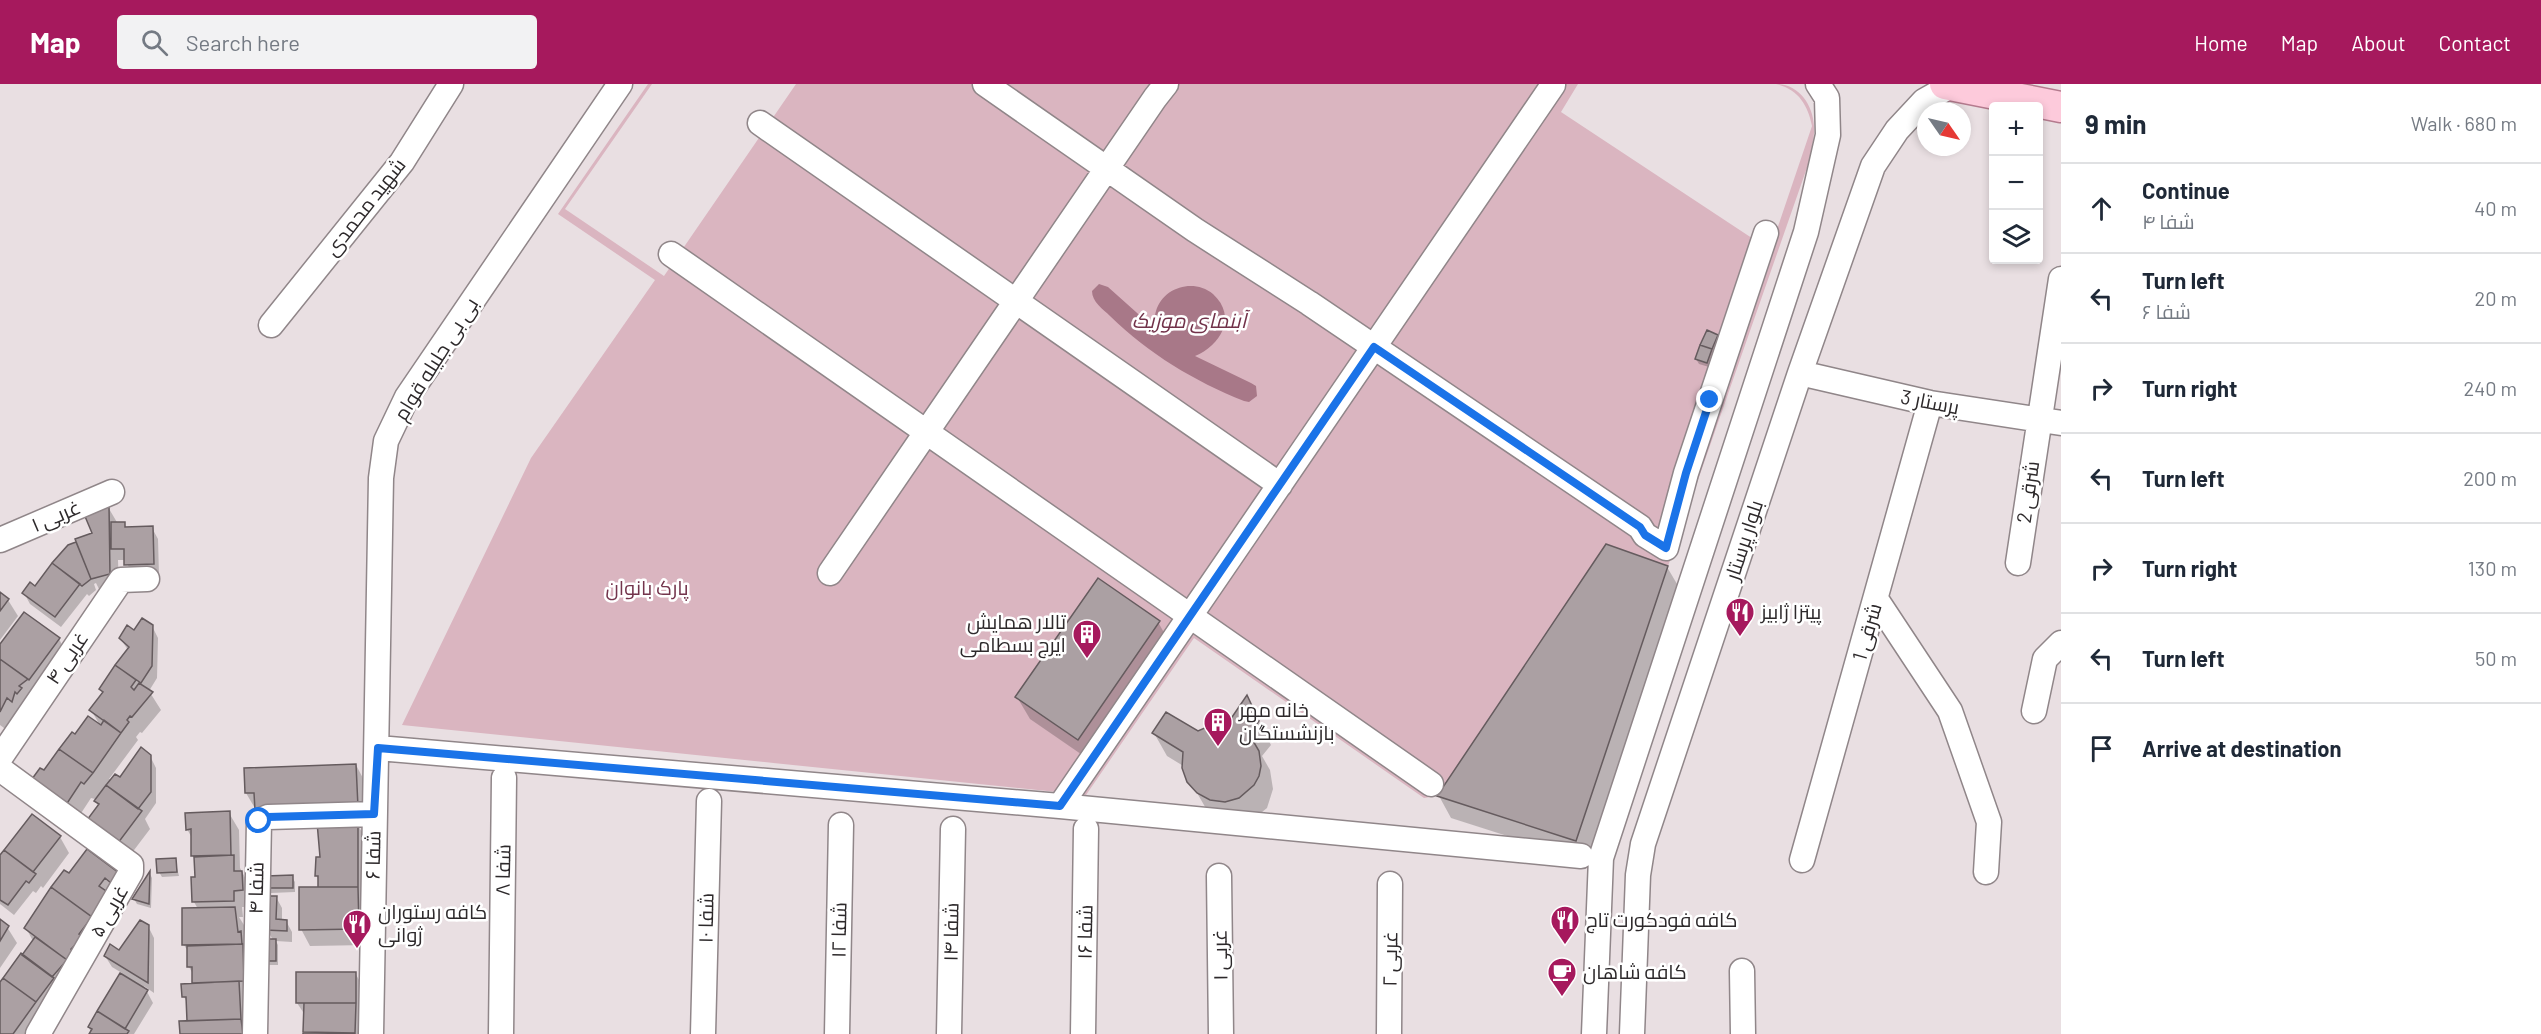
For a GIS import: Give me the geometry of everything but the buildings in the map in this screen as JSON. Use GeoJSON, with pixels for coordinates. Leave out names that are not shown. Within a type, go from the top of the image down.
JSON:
{"type":"FeatureCollection","features":[{"type":"Feature","properties":{"kind":"main road"},"geometry":{"type":"LineString","coordinates":[[1949,85],[2061,106]]}},
{"type":"Feature","properties":{"kind":"street","name":"شهید محمدی"},"geometry":{"type":"LineString","coordinates":[[272,325],[402,162],[451,84]]}},
{"type":"Feature","properties":{"kind":"street","name":"بی بی جلیله قوام"},"geometry":{"type":"LineString","coordinates":[[378,748],[381,478],[386,441],[407,397],[620,84]]}},
{"type":"Feature","properties":{"kind":"street"},"geometry":{"type":"LineString","coordinates":[[985,84],[1195,230],[1374,347],[1640,527],[1645,535],[1666,548],[1686,473],[1766,233]]}},
{"type":"Feature","properties":{"kind":"street"},"geometry":{"type":"LineString","coordinates":[[830,573],[1106,168],[1166,84]]}},
{"type":"Feature","properties":{"kind":"street","name":"بلوار پرستار"},"geometry":{"type":"LineString","coordinates":[[1594,1034],[1601,858],[1806,232],[1828,135],[1827,98],[1818,84]]}},
{"type":"Feature","properties":{"kind":"street"},"geometry":{"type":"LineString","coordinates":[[1060,806],[1553,85]]}},
{"type":"Feature","properties":{"kind":"street","name":"بلوار پرستار"},"geometry":{"type":"LineString","coordinates":[[1632,1034],[1638,875],[1644,844],[1800,373],[1873,166],[1897,130],[1924,101],[1949,85]]}},
{"type":"Feature","properties":{"kind":"street"},"geometry":{"type":"LineString","coordinates":[[760,123],[1280,485]]}},
{"type":"Feature","properties":{"kind":"street"},"geometry":{"type":"LineString","coordinates":[[1806,232],[1844,245]]}},
{"type":"Feature","properties":{"kind":"street"},"geometry":{"type":"LineString","coordinates":[[671,254],[1431,784]]}},
{"type":"Feature","properties":{"kind":"street","name":"شرقی 2"},"geometry":{"type":"LineString","coordinates":[[2018,563],[2049,422],[2061,279]]}},
{"type":"Feature","properties":{"kind":"street","name":"پرستار 3"},"geometry":{"type":"LineString","coordinates":[[1800,373],[1930,403],[2049,422]]}},
{"type":"Feature","properties":{"kind":"street","name":"شرقی 1"},"geometry":{"type":"LineString","coordinates":[[1802,860],[1930,403]]}},
{"type":"Feature","properties":{"kind":"street","name":"غربی ۱"},"geometry":{"type":"LineString","coordinates":[[0,540],[112,492]]}},
{"type":"Feature","properties":{"kind":"street","name":"غربی ۴"},"geometry":{"type":"LineString","coordinates":[[0,758],[8,727],[121,580],[147,579]]}},
{"type":"Feature","properties":{"kind":"street"},"geometry":{"type":"LineString","coordinates":[[1876,598],[1950,711],[1989,822],[1986,872]]}},
{"type":"Feature","properties":{"kind":"street"},"geometry":{"type":"LineString","coordinates":[[2034,711],[2045,659],[2061,644]]}},
{"type":"Feature","properties":{"kind":"street"},"geometry":{"type":"LineString","coordinates":[[378,748],[1060,806],[1581,856]]}},
{"type":"Feature","properties":{"kind":"street","name":"شفا ۶"},"geometry":{"type":"LineString","coordinates":[[371,1034],[374,814],[378,748]]}},
{"type":"Feature","properties":{"kind":"street","name":"غربی ۵"},"geometry":{"type":"LineString","coordinates":[[0,769],[131,865],[131,872],[38,1034]]}},
{"type":"Feature","properties":{"kind":"street","name":"شفا ۸"},"geometry":{"type":"LineString","coordinates":[[501,1034],[504,778]]}},
{"type":"Feature","properties":{"kind":"street","name":"شفا ۱۰"},"geometry":{"type":"LineString","coordinates":[[703,1034],[709,801]]}},
{"type":"Feature","properties":{"kind":"street","name":"شفا ۴"},"geometry":{"type":"LineString","coordinates":[[255,1034],[259,821],[268,817],[374,814]]}},
{"type":"Feature","properties":{"kind":"street","name":"شفا ۱۲"},"geometry":{"type":"LineString","coordinates":[[837,1034],[841,825]]}},
{"type":"Feature","properties":{"kind":"street","name":"شفا ۱۴"},"geometry":{"type":"LineString","coordinates":[[949,1034],[953,829]]}},
{"type":"Feature","properties":{"kind":"street","name":"شفا ۱۶"},"geometry":{"type":"LineString","coordinates":[[1083,1034],[1086,829]]}},
{"type":"Feature","properties":{"kind":"street","name":"۱ غربی"},"geometry":{"type":"LineString","coordinates":[[1219,876],[1221,1034]]}},
{"type":"Feature","properties":{"kind":"street","name":"۲ غربی"},"geometry":{"type":"LineString","coordinates":[[1389,1034],[1390,884]]}},
{"type":"Feature","properties":{"kind":"street"},"geometry":{"type":"LineString","coordinates":[[1743,971],[1743,1034]]}},
{"type":"Feature","properties":{"kind":"green space","name":"پارک بانوان"},"geometry":{"type":"Polygon","coordinates":[[[648,84],[652,84],[565,209],[664,276],[796,84],[1578,84],[1561,112],[1770,250],[1812,126],[1808,111],[1801,99],[1784,86],[1776,84],[1784,85],[1792,88],[1808,103],[1814,130],[1810,159],[1668,566],[1606,544],[1437,796],[1424,798],[1194,638],[1086,795],[402,725],[531,458],[655,280],[558,214],[648,84]]]}},
{"type":"Feature","properties":{"kind":"water","name":"آبنمای موزیک"},"geometry":{"type":"Polygon","coordinates":[[[1099,284],[1108,287],[1155,329],[1155,313],[1165,296],[1172,291],[1188,286],[1205,289],[1213,294],[1224,312],[1223,330],[1212,345],[1195,356],[1256,386],[1257,396],[1249,402],[1244,401],[1207,385],[1156,354],[1098,305],[1092,291],[1099,284]]]}},
{"type":"Feature","properties":{"kind":"place","name":"پیتزا ژابیز"},"geometry":{"type":"Point","coordinates":[1740,638]}},
{"type":"Feature","properties":{"kind":"place","name":"تالار همایش ایرج بسطامی"},"geometry":{"type":"Point","coordinates":[1087,660]}},
{"type":"Feature","properties":{"kind":"place","name":"خانه مهر بازنشستگان"},"geometry":{"type":"Point","coordinates":[1218,748]}},
{"type":"Feature","properties":{"kind":"place","name":"کافه فودکورت تاج"},"geometry":{"type":"Point","coordinates":[1565,946]}},
{"type":"Feature","properties":{"kind":"place","name":"کافه رستوران ژوانی"},"geometry":{"type":"Point","coordinates":[357,950]}},
{"type":"Feature","properties":{"kind":"place","name":"کافه شاهان"},"geometry":{"type":"Point","coordinates":[1562,998]}},
{"type":"Feature","properties":{"kind":"route"},"geometry":{"type":"LineString","coordinates":[[259,821],[268,817],[374,814],[378,748],[1060,806],[1374,347],[1570,482],[1640,527],[1645,535],[1666,548],[1686,473],[1710,400]]}}]}
